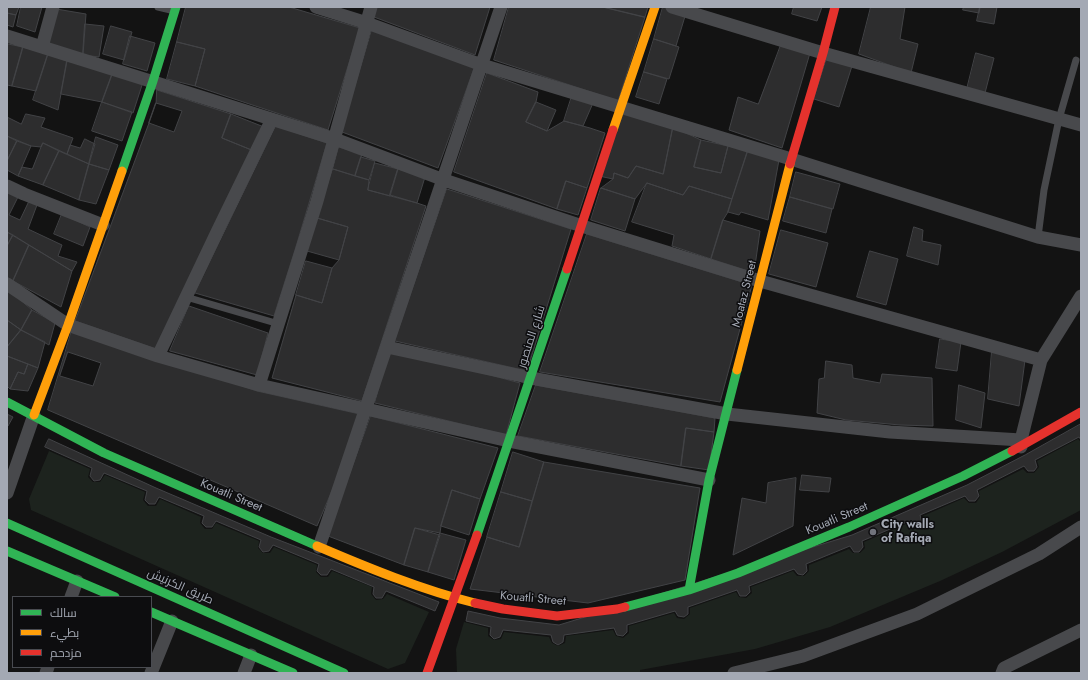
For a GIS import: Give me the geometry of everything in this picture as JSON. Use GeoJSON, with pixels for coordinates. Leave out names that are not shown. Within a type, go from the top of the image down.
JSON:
{"type":"FeatureCollection","features":[{"type":"Feature","properties":{"kind":"street"},"geometry":{"type":"LineString","coordinates":[[42,47],[53,7]]}},
{"type":"Feature","properties":{"kind":"street"},"geometry":{"type":"LineString","coordinates":[[316,7],[367,23],[482,65],[792,159],[1038,237],[1081,245]]}},
{"type":"Feature","properties":{"kind":"street"},"geometry":{"type":"LineString","coordinates":[[259,385],[317,201],[371,7]]}},
{"type":"Feature","properties":{"kind":"street"},"geometry":{"type":"LineString","coordinates":[[319,547],[444,180],[501,7]]}},
{"type":"Feature","properties":{"kind":"street","name":"شارع المنصور"},"geometry":{"type":"LineString","coordinates":[[427,673],[455,598],[531,378],[655,7]]}},
{"type":"Feature","properties":{"kind":"street"},"geometry":{"type":"LineString","coordinates":[[672,7],[823,53],[1081,125]]}},
{"type":"Feature","properties":{"kind":"street","name":"Moataz Street"},"geometry":{"type":"LineString","coordinates":[[688,590],[709,480],[792,159],[835,7]]}},
{"type":"Feature","properties":{"kind":"street"},"geometry":{"type":"LineString","coordinates":[[7,493],[103,225],[153,81],[176,9]]}},
{"type":"Feature","properties":{"kind":"street"},"geometry":{"type":"LineString","coordinates":[[7,36],[334,139],[444,180],[582,226],[760,281],[1041,360]]}},
{"type":"Feature","properties":{"kind":"street"},"geometry":{"type":"LineString","coordinates":[[158,356],[272,119]]}},
{"type":"Feature","properties":{"kind":"street"},"geometry":{"type":"LineString","coordinates":[[7,186],[103,225]]}},
{"type":"Feature","properties":{"kind":"street"},"geometry":{"type":"LineString","coordinates":[[7,284],[68,325],[158,356],[259,385],[509,441],[709,480]]}},
{"type":"Feature","properties":{"kind":"street"},"geometry":{"type":"LineString","coordinates":[[387,347],[531,378],[726,414],[890,432],[1021,444],[1041,360],[1081,296]]}},
{"type":"Feature","properties":{"kind":"street","name":"Kouatli Street"},"geometry":{"type":"LineString","coordinates":[[7,402],[104,453],[319,547],[386,574],[455,598],[502,609],[557,616],[617,610],[688,590],[738,573],[850,527],[935,489],[1081,412]]}},
{"type":"Feature","properties":{"kind":"street"},"geometry":{"type":"LineString","coordinates":[[7,518],[7,523]]}},
{"type":"Feature","properties":{"kind":"street","name":"طريق الكرنيش"},"geometry":{"type":"LineString","coordinates":[[7,523],[344,673]]}},
{"type":"Feature","properties":{"kind":"street"},"geometry":{"type":"LineString","coordinates":[[734,673],[803,656],[916,614],[1039,554],[1081,527]]}},
{"type":"Feature","properties":{"kind":"street"},"geometry":{"type":"LineString","coordinates":[[7,551],[113,596]]}},
{"type":"Feature","properties":{"kind":"street"},"geometry":{"type":"LineString","coordinates":[[72,596],[77,581]]}},
{"type":"Feature","properties":{"kind":"street"},"geometry":{"type":"LineString","coordinates":[[152,612],[293,673]]}},
{"type":"Feature","properties":{"kind":"street"},"geometry":{"type":"LineString","coordinates":[[151,673],[172,621]]}},
{"type":"Feature","properties":{"kind":"street"},"geometry":{"type":"LineString","coordinates":[[1002,673],[1004,668],[1081,630]]}},
{"type":"Feature","properties":{"kind":"street"},"geometry":{"type":"LineString","coordinates":[[244,673],[251,655]]}},
{"type":"Feature","properties":{"kind":"lane"},"geometry":{"type":"LineString","coordinates":[[158,7],[176,9]]}},
{"type":"Feature","properties":{"kind":"lane"},"geometry":{"type":"LineString","coordinates":[[1038,237],[1044,190],[1059,119],[1076,60]]}},
{"type":"Feature","properties":{"kind":"lane"},"geometry":{"type":"LineString","coordinates":[[186,297],[278,324]]}},
{"type":"Feature","properties":{"kind":"shaded area"},"geometry":{"type":"Polygon","coordinates":[[[1078,439],[1081,442],[1081,510],[1002,552],[940,581],[830,627],[755,649],[640,670],[640,673],[457,673],[456,649],[464,622],[488,628],[488,636],[494,640],[501,639],[504,632],[549,637],[552,643],[558,646],[565,643],[566,636],[613,630],[616,636],[623,638],[629,633],[629,626],[674,613],[677,618],[684,619],[690,614],[690,608],[736,592],[739,597],[746,598],[752,593],[751,587],[793,571],[797,576],[804,576],[809,571],[809,565],[849,549],[853,553],[860,553],[865,548],[864,542],[908,523],[912,529],[919,529],[924,524],[923,516],[964,498],[969,503],[976,503],[980,497],[979,491],[1023,469],[1027,473],[1034,473],[1039,467],[1037,461],[1078,439]]]}},
{"type":"Feature","properties":{"kind":"shaded area"},"geometry":{"type":"Polygon","coordinates":[[[49,451],[90,469],[88,477],[93,482],[100,482],[105,475],[145,492],[143,500],[148,506],[156,506],[160,499],[201,517],[200,523],[205,529],[212,529],[216,523],[259,541],[258,548],[263,553],[270,553],[274,547],[317,565],[316,572],[321,577],[328,577],[332,571],[372,587],[371,594],[376,600],[383,599],[387,594],[429,612],[405,663],[388,669],[31,510],[29,499],[49,451]]]}},
{"type":"Feature","properties":{"kind":"building"},"geometry":{"type":"Polygon","coordinates":[[[7,7],[19,7],[16,15],[7,13],[7,7]]]}},
{"type":"Feature","properties":{"kind":"building"},"geometry":{"type":"Polygon","coordinates":[[[21,7],[42,7],[35,32],[17,26],[21,7]]]}},
{"type":"Feature","properties":{"kind":"building"},"geometry":{"type":"Polygon","coordinates":[[[186,7],[289,7],[360,28],[328,130],[195,86],[205,49],[177,42],[186,7]]]}},
{"type":"Feature","properties":{"kind":"building"},"geometry":{"type":"Polygon","coordinates":[[[377,7],[490,7],[475,55],[374,17],[377,7]]]}},
{"type":"Feature","properties":{"kind":"building"},"geometry":{"type":"Polygon","coordinates":[[[509,7],[603,7],[645,17],[618,101],[494,60],[509,7]]]}},
{"type":"Feature","properties":{"kind":"building"},"geometry":{"type":"Polygon","coordinates":[[[603,7],[648,7],[645,17],[603,7]]]}},
{"type":"Feature","properties":{"kind":"building"},"geometry":{"type":"Polygon","coordinates":[[[663,7],[686,13],[676,46],[654,39],[663,7]]]}},
{"type":"Feature","properties":{"kind":"building"},"geometry":{"type":"Polygon","coordinates":[[[794,7],[822,7],[817,21],[792,14],[794,7]]]}},
{"type":"Feature","properties":{"kind":"building"},"geometry":{"type":"Polygon","coordinates":[[[871,7],[905,7],[900,39],[918,44],[911,73],[859,54],[871,7]]]}},
{"type":"Feature","properties":{"kind":"building"},"geometry":{"type":"Polygon","coordinates":[[[964,7],[980,7],[979,13],[963,10],[964,7]]]}},
{"type":"Feature","properties":{"kind":"building"},"geometry":{"type":"Polygon","coordinates":[[[980,7],[997,7],[994,24],[977,21],[980,7]]]}},
{"type":"Feature","properties":{"kind":"building"},"geometry":{"type":"Polygon","coordinates":[[[56,9],[86,14],[83,55],[49,44],[56,9]]]}},
{"type":"Feature","properties":{"kind":"building"},"geometry":{"type":"Polygon","coordinates":[[[7,13],[16,15],[13,27],[7,25],[7,13]]]}},
{"type":"Feature","properties":{"kind":"building"},"geometry":{"type":"Polygon","coordinates":[[[85,24],[104,26],[99,57],[83,55],[85,24]]]}},
{"type":"Feature","properties":{"kind":"building"},"geometry":{"type":"Polygon","coordinates":[[[111,26],[132,32],[124,60],[103,54],[111,26]]]}},
{"type":"Feature","properties":{"kind":"building"},"geometry":{"type":"Polygon","coordinates":[[[372,30],[476,63],[438,168],[342,132],[372,30]]]}},
{"type":"Feature","properties":{"kind":"building"},"geometry":{"type":"Polygon","coordinates":[[[130,36],[155,43],[147,71],[123,64],[130,36]]]}},
{"type":"Feature","properties":{"kind":"building"},"geometry":{"type":"Polygon","coordinates":[[[654,39],[679,47],[669,79],[644,72],[654,39]]]}},
{"type":"Feature","properties":{"kind":"building"},"geometry":{"type":"Polygon","coordinates":[[[177,42],[205,49],[195,86],[167,79],[177,42]]]}},
{"type":"Feature","properties":{"kind":"building"},"geometry":{"type":"Polygon","coordinates":[[[8,44],[23,47],[12,86],[7,85],[8,44]]]}},
{"type":"Feature","properties":{"kind":"building"},"geometry":{"type":"Polygon","coordinates":[[[781,45],[810,53],[782,148],[729,130],[738,97],[758,104],[781,45]]]}},
{"type":"Feature","properties":{"kind":"building"},"geometry":{"type":"Polygon","coordinates":[[[23,47],[48,54],[36,91],[12,86],[23,47]]]}},
{"type":"Feature","properties":{"kind":"building"},"geometry":{"type":"Polygon","coordinates":[[[976,53],[994,58],[985,93],[967,89],[976,53]]]}},
{"type":"Feature","properties":{"kind":"building"},"geometry":{"type":"Polygon","coordinates":[[[48,54],[67,61],[58,110],[33,100],[48,54]]]}},
{"type":"Feature","properties":{"kind":"building"},"geometry":{"type":"Polygon","coordinates":[[[827,58],[852,66],[839,107],[814,99],[827,58]]]}},
{"type":"Feature","properties":{"kind":"building"},"geometry":{"type":"Polygon","coordinates":[[[67,61],[113,72],[102,102],[61,94],[67,61]]]}},
{"type":"Feature","properties":{"kind":"building"},"geometry":{"type":"Polygon","coordinates":[[[113,72],[143,82],[133,113],[102,102],[113,72]]]}},
{"type":"Feature","properties":{"kind":"building"},"geometry":{"type":"Polygon","coordinates":[[[644,72],[667,79],[659,104],[636,97],[644,72]]]}},
{"type":"Feature","properties":{"kind":"building"},"geometry":{"type":"Polygon","coordinates":[[[487,73],[538,92],[536,102],[526,122],[547,131],[564,121],[605,133],[587,188],[566,181],[557,209],[454,172],[487,73]]]}},
{"type":"Feature","properties":{"kind":"building"},"geometry":{"type":"Polygon","coordinates":[[[157,90],[231,114],[222,138],[254,151],[156,349],[75,321],[149,123],[156,103],[157,90]]]}},
{"type":"Feature","properties":{"kind":"building"},"geometry":{"type":"Polygon","coordinates":[[[572,96],[593,103],[583,126],[564,121],[572,96]]]}},
{"type":"Feature","properties":{"kind":"building"},"geometry":{"type":"Polygon","coordinates":[[[102,102],[132,112],[122,141],[92,131],[102,102]]]}},
{"type":"Feature","properties":{"kind":"building"},"geometry":{"type":"Polygon","coordinates":[[[536,102],[556,110],[547,131],[526,122],[536,102]]]}},
{"type":"Feature","properties":{"kind":"building"},"geometry":{"type":"Polygon","coordinates":[[[156,103],[182,111],[174,132],[149,123],[156,103]]]}},
{"type":"Feature","properties":{"kind":"building"},"geometry":{"type":"Polygon","coordinates":[[[625,108],[673,127],[663,174],[636,166],[628,178],[614,173],[613,179],[599,176],[625,108]]]}},
{"type":"Feature","properties":{"kind":"building"},"geometry":{"type":"Polygon","coordinates":[[[26,114],[45,118],[41,127],[73,138],[67,154],[43,143],[41,147],[31,146],[7,136],[7,117],[21,124],[26,114]]]}},
{"type":"Feature","properties":{"kind":"building"},"geometry":{"type":"Polygon","coordinates":[[[231,114],[264,127],[254,151],[222,138],[231,114]]]}},
{"type":"Feature","properties":{"kind":"building"},"geometry":{"type":"Polygon","coordinates":[[[276,126],[327,143],[274,316],[195,293],[276,126]]]}},
{"type":"Feature","properties":{"kind":"building"},"geometry":{"type":"Polygon","coordinates":[[[673,127],[701,140],[694,167],[721,173],[728,146],[748,150],[732,199],[689,186],[683,195],[647,183],[635,199],[601,188],[613,179],[614,173],[628,178],[636,166],[663,174],[673,127]]]}},
{"type":"Feature","properties":{"kind":"building"},"geometry":{"type":"Polygon","coordinates":[[[7,136],[17,141],[7,161],[7,136]]]}},
{"type":"Feature","properties":{"kind":"building"},"geometry":{"type":"Polygon","coordinates":[[[96,137],[118,145],[109,170],[89,164],[96,137]]]}},
{"type":"Feature","properties":{"kind":"building"},"geometry":{"type":"Polygon","coordinates":[[[85,139],[95,144],[89,164],[67,154],[70,145],[80,148],[85,139]]]}},
{"type":"Feature","properties":{"kind":"building"},"geometry":{"type":"Polygon","coordinates":[[[701,140],[728,146],[721,173],[694,167],[701,140]]]}},
{"type":"Feature","properties":{"kind":"building"},"geometry":{"type":"Polygon","coordinates":[[[17,141],[31,146],[18,176],[7,170],[7,161],[17,141]]]}},
{"type":"Feature","properties":{"kind":"building"},"geometry":{"type":"Polygon","coordinates":[[[43,143],[59,151],[43,185],[18,176],[22,167],[32,169],[43,143]]]}},
{"type":"Feature","properties":{"kind":"building"},"geometry":{"type":"Polygon","coordinates":[[[339,147],[362,154],[355,176],[333,169],[339,147]]]}},
{"type":"Feature","properties":{"kind":"building"},"geometry":{"type":"Polygon","coordinates":[[[748,150],[779,160],[768,220],[741,212],[739,215],[728,212],[748,150]]]}},
{"type":"Feature","properties":{"kind":"building"},"geometry":{"type":"Polygon","coordinates":[[[59,151],[89,164],[79,200],[43,185],[59,151]]]}},
{"type":"Feature","properties":{"kind":"building"},"geometry":{"type":"Polygon","coordinates":[[[361,157],[375,161],[369,180],[355,176],[361,157]]]}},
{"type":"Feature","properties":{"kind":"building"},"geometry":{"type":"Polygon","coordinates":[[[375,163],[398,169],[390,196],[368,190],[375,163]]]}},
{"type":"Feature","properties":{"kind":"building"},"geometry":{"type":"Polygon","coordinates":[[[89,164],[109,170],[96,204],[79,200],[89,164]]]}},
{"type":"Feature","properties":{"kind":"building"},"geometry":{"type":"Polygon","coordinates":[[[333,169],[369,180],[368,190],[426,206],[362,401],[272,378],[296,295],[322,303],[332,268],[339,260],[348,227],[317,218],[333,169]]]}},
{"type":"Feature","properties":{"kind":"building"},"geometry":{"type":"Polygon","coordinates":[[[398,169],[425,177],[417,203],[390,195],[398,169]]]}},
{"type":"Feature","properties":{"kind":"building"},"geometry":{"type":"Polygon","coordinates":[[[796,172],[840,184],[833,209],[790,197],[796,172]]]}},
{"type":"Feature","properties":{"kind":"building"},"geometry":{"type":"Polygon","coordinates":[[[566,181],[587,188],[578,215],[557,209],[566,181]]]}},
{"type":"Feature","properties":{"kind":"building"},"geometry":{"type":"Polygon","coordinates":[[[647,183],[683,195],[689,186],[732,199],[728,212],[723,220],[711,259],[672,246],[674,235],[632,222],[647,183]]]}},
{"type":"Feature","properties":{"kind":"building"},"geometry":{"type":"Polygon","coordinates":[[[601,188],[635,199],[625,231],[591,220],[601,188]]]}},
{"type":"Feature","properties":{"kind":"building"},"geometry":{"type":"Polygon","coordinates":[[[447,189],[571,229],[527,371],[395,341],[447,189]]]}},
{"type":"Feature","properties":{"kind":"building"},"geometry":{"type":"Polygon","coordinates":[[[7,192],[18,197],[9,215],[20,220],[29,201],[37,205],[28,229],[62,245],[58,256],[77,262],[72,271],[7,232],[7,192]]]}},
{"type":"Feature","properties":{"kind":"building"},"geometry":{"type":"Polygon","coordinates":[[[790,197],[832,209],[826,233],[783,221],[790,197]]]}},
{"type":"Feature","properties":{"kind":"building"},"geometry":{"type":"Polygon","coordinates":[[[62,214],[90,227],[83,246],[54,234],[62,214]]]}},
{"type":"Feature","properties":{"kind":"building"},"geometry":{"type":"Polygon","coordinates":[[[317,218],[348,227],[339,260],[307,251],[317,218]]]}},
{"type":"Feature","properties":{"kind":"building"},"geometry":{"type":"Polygon","coordinates":[[[723,220],[760,231],[754,273],[711,259],[723,220]]]}},
{"type":"Feature","properties":{"kind":"building"},"geometry":{"type":"Polygon","coordinates":[[[914,227],[923,230],[922,241],[941,245],[938,265],[907,256],[914,227]]]}},
{"type":"Feature","properties":{"kind":"building"},"geometry":{"type":"Polygon","coordinates":[[[781,230],[828,243],[816,287],[769,274],[781,230]]]}},
{"type":"Feature","properties":{"kind":"building"},"geometry":{"type":"Polygon","coordinates":[[[7,232],[13,235],[7,246],[7,232]]]}},
{"type":"Feature","properties":{"kind":"building"},"geometry":{"type":"Polygon","coordinates":[[[587,234],[752,285],[720,402],[540,372],[587,234]]]}},
{"type":"Feature","properties":{"kind":"building"},"geometry":{"type":"Polygon","coordinates":[[[13,235],[29,245],[13,281],[7,277],[7,246],[13,235]]]}},
{"type":"Feature","properties":{"kind":"building"},"geometry":{"type":"Polygon","coordinates":[[[29,245],[72,271],[61,307],[13,281],[29,245]]]}},
{"type":"Feature","properties":{"kind":"building"},"geometry":{"type":"Polygon","coordinates":[[[870,251],[898,259],[886,305],[857,297],[870,251]]]}},
{"type":"Feature","properties":{"kind":"building"},"geometry":{"type":"Polygon","coordinates":[[[306,261],[332,268],[322,303],[296,295],[306,261]]]}},
{"type":"Feature","properties":{"kind":"building"},"geometry":{"type":"Polygon","coordinates":[[[9,290],[32,310],[21,330],[7,320],[7,293],[9,290]]]}},
{"type":"Feature","properties":{"kind":"building"},"geometry":{"type":"Polygon","coordinates":[[[189,306],[268,333],[257,375],[170,351],[189,306]]]}},
{"type":"Feature","properties":{"kind":"building"},"geometry":{"type":"Polygon","coordinates":[[[32,310],[55,323],[49,345],[21,330],[32,310]]]}},
{"type":"Feature","properties":{"kind":"building"},"geometry":{"type":"Polygon","coordinates":[[[7,320],[21,330],[7,347],[7,320]]]}},
{"type":"Feature","properties":{"kind":"building"},"geometry":{"type":"Polygon","coordinates":[[[73,327],[257,391],[364,415],[317,526],[48,410],[73,327]]]}},
{"type":"Feature","properties":{"kind":"building"},"geometry":{"type":"Polygon","coordinates":[[[21,330],[45,342],[38,368],[7,356],[7,347],[21,330]]]}},
{"type":"Feature","properties":{"kind":"building"},"geometry":{"type":"Polygon","coordinates":[[[940,339],[961,342],[957,371],[936,368],[940,339]]]}},
{"type":"Feature","properties":{"kind":"building"},"geometry":{"type":"Polygon","coordinates":[[[391,348],[520,383],[506,435],[375,403],[391,348]]]}},
{"type":"Feature","properties":{"kind":"building"},"geometry":{"type":"Polygon","coordinates":[[[992,351],[1025,360],[1019,406],[988,399],[992,351]]]}},
{"type":"Feature","properties":{"kind":"building"},"geometry":{"type":"Polygon","coordinates":[[[68,352],[101,363],[93,386],[60,376],[68,352]]]}},
{"type":"Feature","properties":{"kind":"building"},"geometry":{"type":"Polygon","coordinates":[[[7,356],[28,364],[24,374],[18,372],[10,389],[7,386],[7,356]]]}},
{"type":"Feature","properties":{"kind":"building"},"geometry":{"type":"Polygon","coordinates":[[[826,361],[852,365],[853,378],[880,383],[882,374],[932,378],[933,426],[900,425],[846,420],[817,413],[819,379],[824,378],[826,361]]]}},
{"type":"Feature","properties":{"kind":"building"},"geometry":{"type":"Polygon","coordinates":[[[28,364],[38,368],[28,391],[10,389],[18,372],[24,374],[28,364]]]}},
{"type":"Feature","properties":{"kind":"building"},"geometry":{"type":"Polygon","coordinates":[[[536,385],[715,418],[714,432],[686,428],[681,466],[518,436],[536,385]]]}},
{"type":"Feature","properties":{"kind":"building"},"geometry":{"type":"Polygon","coordinates":[[[959,385],[985,393],[981,428],[956,420],[959,385]]]}},
{"type":"Feature","properties":{"kind":"building"},"geometry":{"type":"Polygon","coordinates":[[[7,414],[13,417],[8,426],[7,425],[7,414]]]}},
{"type":"Feature","properties":{"kind":"building"},"geometry":{"type":"Polygon","coordinates":[[[371,416],[498,448],[480,499],[452,490],[440,533],[415,528],[404,565],[328,536],[371,416]]]}},
{"type":"Feature","properties":{"kind":"building","name":"City walls of Rafiqa"},"geometry":{"type":"Polygon","coordinates":[[[1081,424],[1081,440],[1079,437],[1035,460],[1037,467],[1034,471],[1028,471],[1024,466],[977,490],[979,496],[975,501],[969,501],[965,496],[920,515],[922,523],[918,527],[913,527],[909,521],[862,541],[863,547],[859,552],[854,552],[850,546],[806,564],[807,571],[803,575],[798,574],[794,569],[749,586],[750,592],[746,596],[740,596],[737,590],[688,607],[688,614],[684,617],[678,616],[675,611],[627,625],[627,632],[623,636],[617,635],[614,628],[564,635],[563,642],[558,645],[553,642],[551,635],[503,630],[500,637],[494,639],[490,635],[491,627],[466,621],[468,611],[500,618],[559,625],[852,535],[967,485],[1081,424]]]}},
{"type":"Feature","properties":{"kind":"building"},"geometry":{"type":"Polygon","coordinates":[[[686,428],[714,432],[709,470],[681,466],[686,428]]]}},
{"type":"Feature","properties":{"kind":"building"},"geometry":{"type":"Polygon","coordinates":[[[49,439],[156,488],[271,537],[439,602],[435,611],[386,591],[382,598],[376,598],[373,594],[374,587],[331,569],[327,575],[321,575],[317,571],[319,564],[273,545],[269,551],[263,552],[259,547],[261,540],[216,521],[212,527],[206,527],[202,523],[204,516],[159,497],[155,504],[149,504],[145,500],[147,491],[104,473],[100,480],[94,481],[90,476],[92,468],[45,447],[49,439]]]}},
{"type":"Feature","properties":{"kind":"building"},"geometry":{"type":"Polygon","coordinates":[[[513,452],[544,462],[532,501],[501,492],[513,452]]]}},
{"type":"Feature","properties":{"kind":"building"},"geometry":{"type":"Polygon","coordinates":[[[544,462],[700,488],[685,580],[588,603],[470,589],[487,537],[519,547],[544,462]]]}},
{"type":"Feature","properties":{"kind":"building"},"geometry":{"type":"Polygon","coordinates":[[[802,475],[831,478],[829,492],[800,490],[802,475]]]}},
{"type":"Feature","properties":{"kind":"building"},"geometry":{"type":"Polygon","coordinates":[[[796,478],[793,526],[733,555],[742,498],[766,503],[768,483],[796,478]]]}},
{"type":"Feature","properties":{"kind":"building"},"geometry":{"type":"Polygon","coordinates":[[[452,490],[480,499],[469,535],[441,526],[452,490]]]}},
{"type":"Feature","properties":{"kind":"building"},"geometry":{"type":"Polygon","coordinates":[[[501,492],[532,501],[519,547],[487,537],[501,492]]]}},
{"type":"Feature","properties":{"kind":"building"},"geometry":{"type":"Polygon","coordinates":[[[415,528],[440,535],[428,572],[404,565],[415,528]]]}},
{"type":"Feature","properties":{"kind":"building"},"geometry":{"type":"Polygon","coordinates":[[[440,533],[466,540],[454,580],[428,572],[440,533]]]}},
{"type":"Feature","properties":{"kind":"traffic: fast"},"geometry":{"type":"LineString","coordinates":[[122,171],[153,81],[176,7]]}},
{"type":"Feature","properties":{"kind":"traffic: fast"},"geometry":{"type":"LineString","coordinates":[[477,535],[567,269]]}},
{"type":"Feature","properties":{"kind":"traffic: fast"},"geometry":{"type":"LineString","coordinates":[[689,590],[709,480],[737,370]]}},
{"type":"Feature","properties":{"kind":"traffic: fast"},"geometry":{"type":"LineString","coordinates":[[7,402],[104,453],[317,546]]}},
{"type":"Feature","properties":{"kind":"traffic: fast"},"geometry":{"type":"LineString","coordinates":[[625,607],[689,590],[738,573],[849,527],[963,476],[1012,451]]}},
{"type":"Feature","properties":{"kind":"traffic: fast"},"geometry":{"type":"LineString","coordinates":[[7,523],[344,673]]}},
{"type":"Feature","properties":{"kind":"traffic: fast"},"geometry":{"type":"LineString","coordinates":[[7,551],[113,596]]}},
{"type":"Feature","properties":{"kind":"traffic: fast"},"geometry":{"type":"LineString","coordinates":[[152,612],[293,673]]}},
{"type":"Feature","properties":{"kind":"traffic: slow"},"geometry":{"type":"LineString","coordinates":[[613,130],[655,7]]}},
{"type":"Feature","properties":{"kind":"traffic: slow"},"geometry":{"type":"LineString","coordinates":[[737,370],[790,164]]}},
{"type":"Feature","properties":{"kind":"traffic: slow"},"geometry":{"type":"LineString","coordinates":[[34,415],[68,325],[122,171]]}},
{"type":"Feature","properties":{"kind":"traffic: slow"},"geometry":{"type":"LineString","coordinates":[[317,546],[415,585],[475,603]]}},
{"type":"Feature","properties":{"kind":"traffic: jam"},"geometry":{"type":"LineString","coordinates":[[790,164],[835,7]]}},
{"type":"Feature","properties":{"kind":"traffic: jam"},"geometry":{"type":"LineString","coordinates":[[567,269],[613,130]]}},
{"type":"Feature","properties":{"kind":"traffic: jam"},"geometry":{"type":"LineString","coordinates":[[1012,451],[1081,412]]}},
{"type":"Feature","properties":{"kind":"traffic: jam"},"geometry":{"type":"LineString","coordinates":[[427,673],[477,535]]}},
{"type":"Feature","properties":{"kind":"traffic: jam"},"geometry":{"type":"LineString","coordinates":[[475,603],[503,609],[557,616],[625,607]]}},
{"type":"Feature","properties":{"kind":"place","name":"City walls of Rafiqa"},"geometry":{"type":"Point","coordinates":[873,532]}}]}
